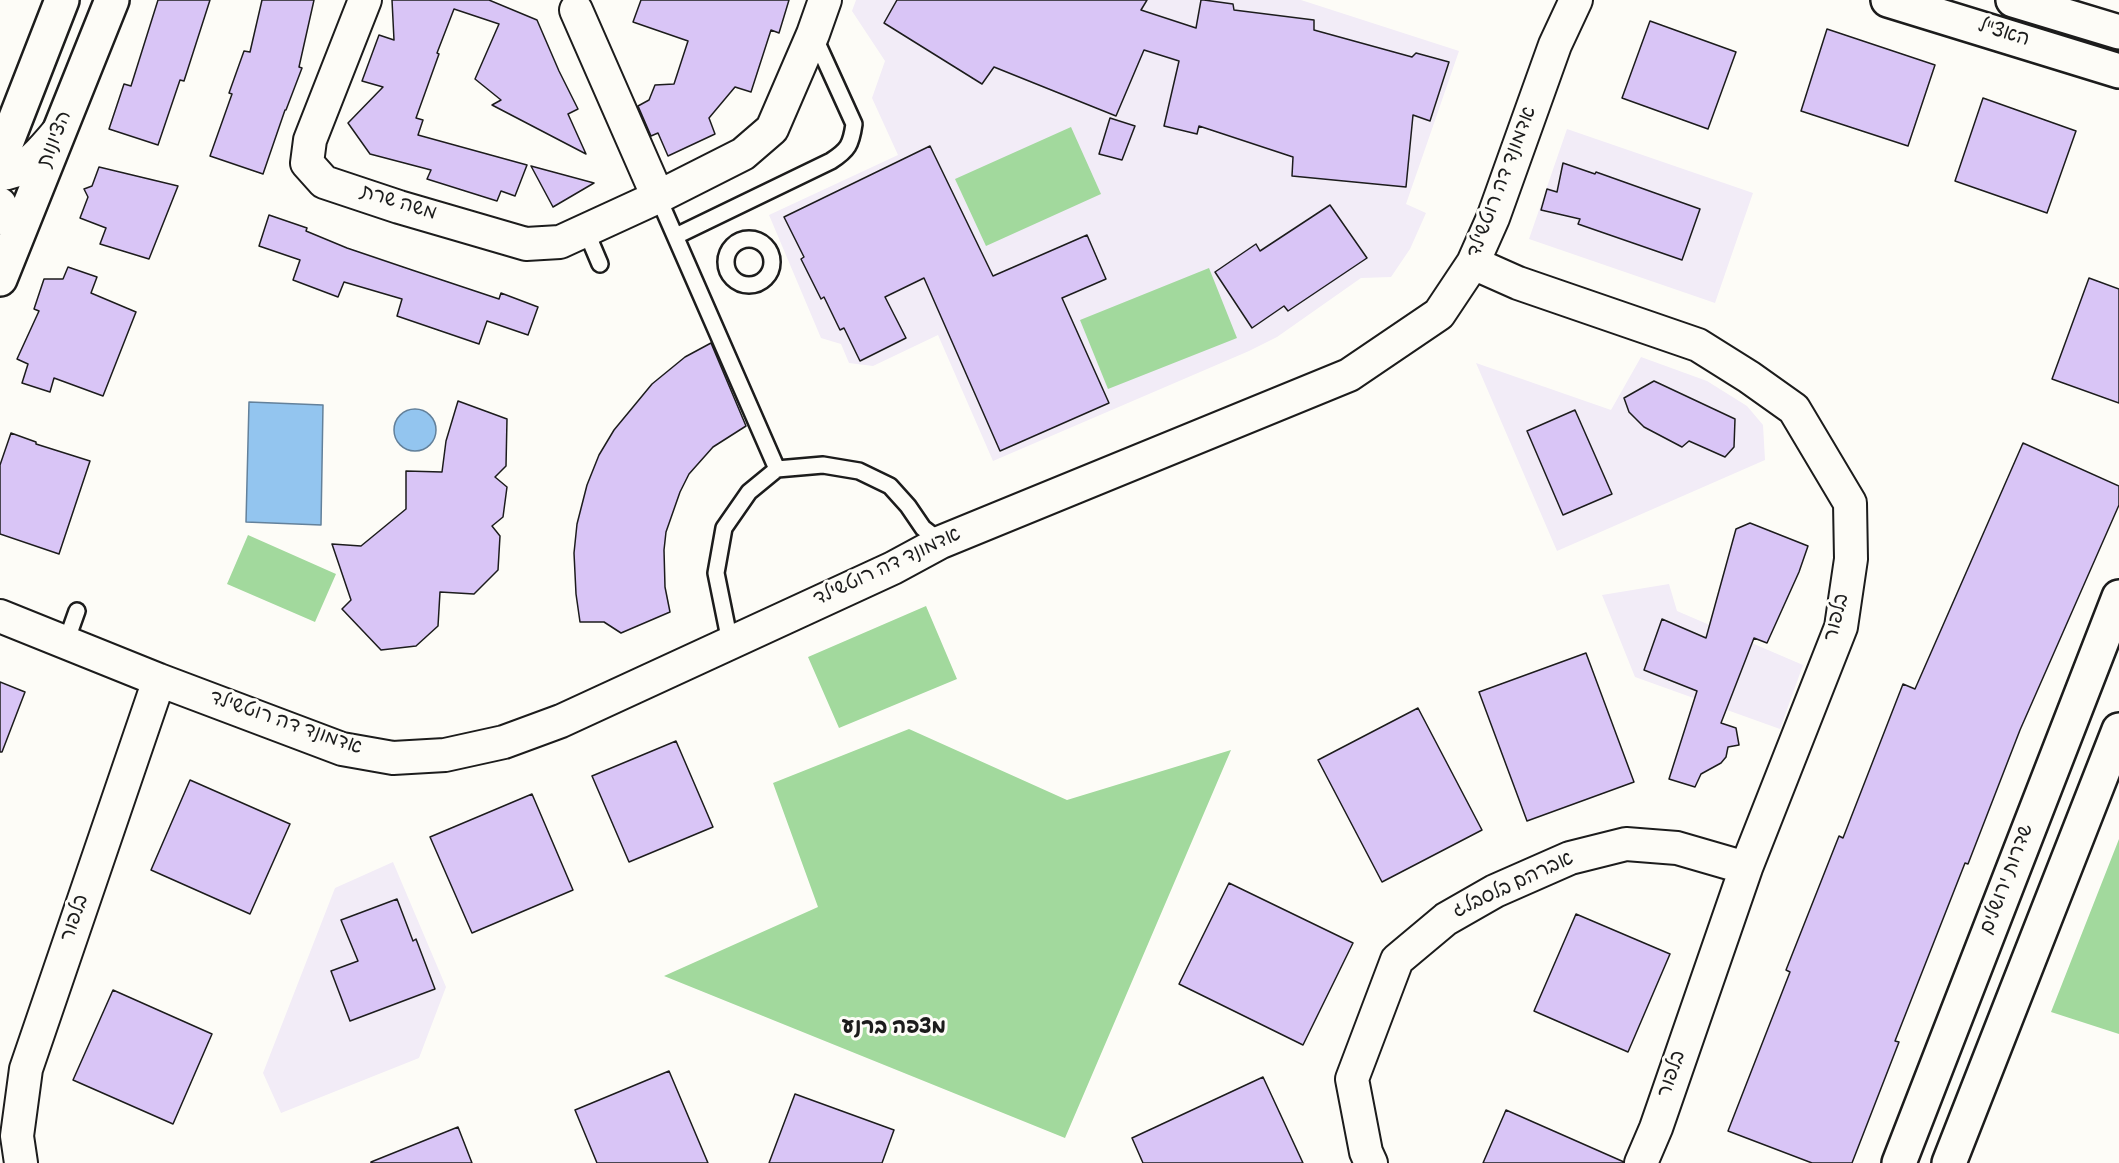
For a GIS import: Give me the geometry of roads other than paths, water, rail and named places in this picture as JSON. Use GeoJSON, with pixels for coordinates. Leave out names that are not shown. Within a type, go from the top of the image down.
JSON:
{"type":"FeatureCollection","features":[{"type":"Feature","properties":{"kind":"main road"},"geometry":{"type":"LineString","coordinates":[[0,159],[63,0]]}},
{"type":"Feature","properties":{"kind":"main road","name":"הציונות"},"geometry":{"type":"LineString","coordinates":[[0,279],[112,0]]}},
{"type":"Feature","properties":{"kind":"main road","name":"האצ\"ל"},"geometry":{"type":"LineString","coordinates":[[1887,0],[2119,71]]}},
{"type":"Feature","properties":{"kind":"main road","name":"האצ\"ל"},"geometry":{"type":"LineString","coordinates":[[2013,0],[2119,32]]}},
{"type":"Feature","properties":{"kind":"main road","name":"שדרות ירושלים"},"geometry":{"type":"LineString","coordinates":[[1899,1163],[2119,597]]}},
{"type":"Feature","properties":{"kind":"main road"},"geometry":{"type":"LineString","coordinates":[[1949,1163],[2119,730]]}},
{"type":"Feature","properties":{"kind":"street","name":"משה שרת"},"geometry":{"type":"LineString","coordinates":[[365,0],[310,140],[308,163],[324,182],[399,207],[526,244],[560,242],[658,197],[743,154],[772,129],[813,34],[825,0]]}},
{"type":"Feature","properties":{"kind":"street","name":"אדמונד דה רוטשילד"},"geometry":{"type":"LineString","coordinates":[[0,616],[159,680],[342,749],[393,758],[445,755],[504,742],[561,721],[893,568],[941,542],[1349,375],[1439,314],[1473,263],[1493,218],[1555,45],[1576,0]]}},
{"type":"Feature","properties":{"kind":"street"},"geometry":{"type":"LineString","coordinates":[[576,10],[658,197]]}},
{"type":"Feature","properties":{"kind":"street"},"geometry":{"type":"LineString","coordinates":[[0,174],[9,174],[33,160],[61,129]]}},
{"type":"Feature","properties":{"kind":"street"},"geometry":{"type":"LineString","coordinates":[[0,204],[0,218]]}},
{"type":"Feature","properties":{"kind":"street","name":"בלפור"},"geometry":{"type":"LineString","coordinates":[[1473,263],[1518,283],[1698,345],[1749,377],[1794,409],[1850,503],[1851,559],[1841,627],[1746,868],[1656,1128],[1641,1163]]}},
{"type":"Feature","properties":{"kind":"street","name":"בלפור"},"geometry":{"type":"LineString","coordinates":[[21,1163],[16,1136],[26,1069],[159,680]]}},
{"type":"Feature","properties":{"kind":"street","name":"אברהם בלסבלג"},"geometry":{"type":"LineString","coordinates":[[1371,1163],[1366,1152],[1352,1079],[1397,960],[1446,920],[1495,891],[1570,858],[1626,844],[1677,848],[1746,868]]}},
{"type":"Feature","properties":{"kind":"lane"},"geometry":{"type":"LineString","coordinates":[[676,236],[831,161],[844,152],[852,139],[854,124],[813,34]]}},
{"type":"Feature","properties":{"kind":"lane"},"geometry":{"type":"LineString","coordinates":[[658,197],[777,469]]}},
{"type":"Feature","properties":{"kind":"lane"},"geometry":{"type":"LineString","coordinates":[[586,231],[600,264]]}},
{"type":"Feature","properties":{"kind":"lane"},"geometry":{"type":"LineString","coordinates":[[730,642],[716,573],[724,528],[749,492],[777,469],[823,465],[859,471],[890,486],[923,528],[941,542]]}},
{"type":"Feature","properties":{"kind":"lane"},"geometry":{"type":"LineString","coordinates":[[66,642],[77,611]]}},
{"type":"Feature","properties":{"kind":"water"},"geometry":{"type":"Polygon","coordinates":[[[249,402],[323,405],[321,525],[246,522],[249,402]]]}},
{"type":"Feature","properties":{"kind":"water"},"geometry":{"type":"Polygon","coordinates":[[[415,409],[430,415],[436,430],[430,445],[415,451],[400,445],[394,430],[400,415],[415,409]]]}},
{"type":"Feature","properties":{"kind":"district","name":"מצפה ברנע"},"geometry":{"type":"Point","coordinates":[894,1030]}}]}
